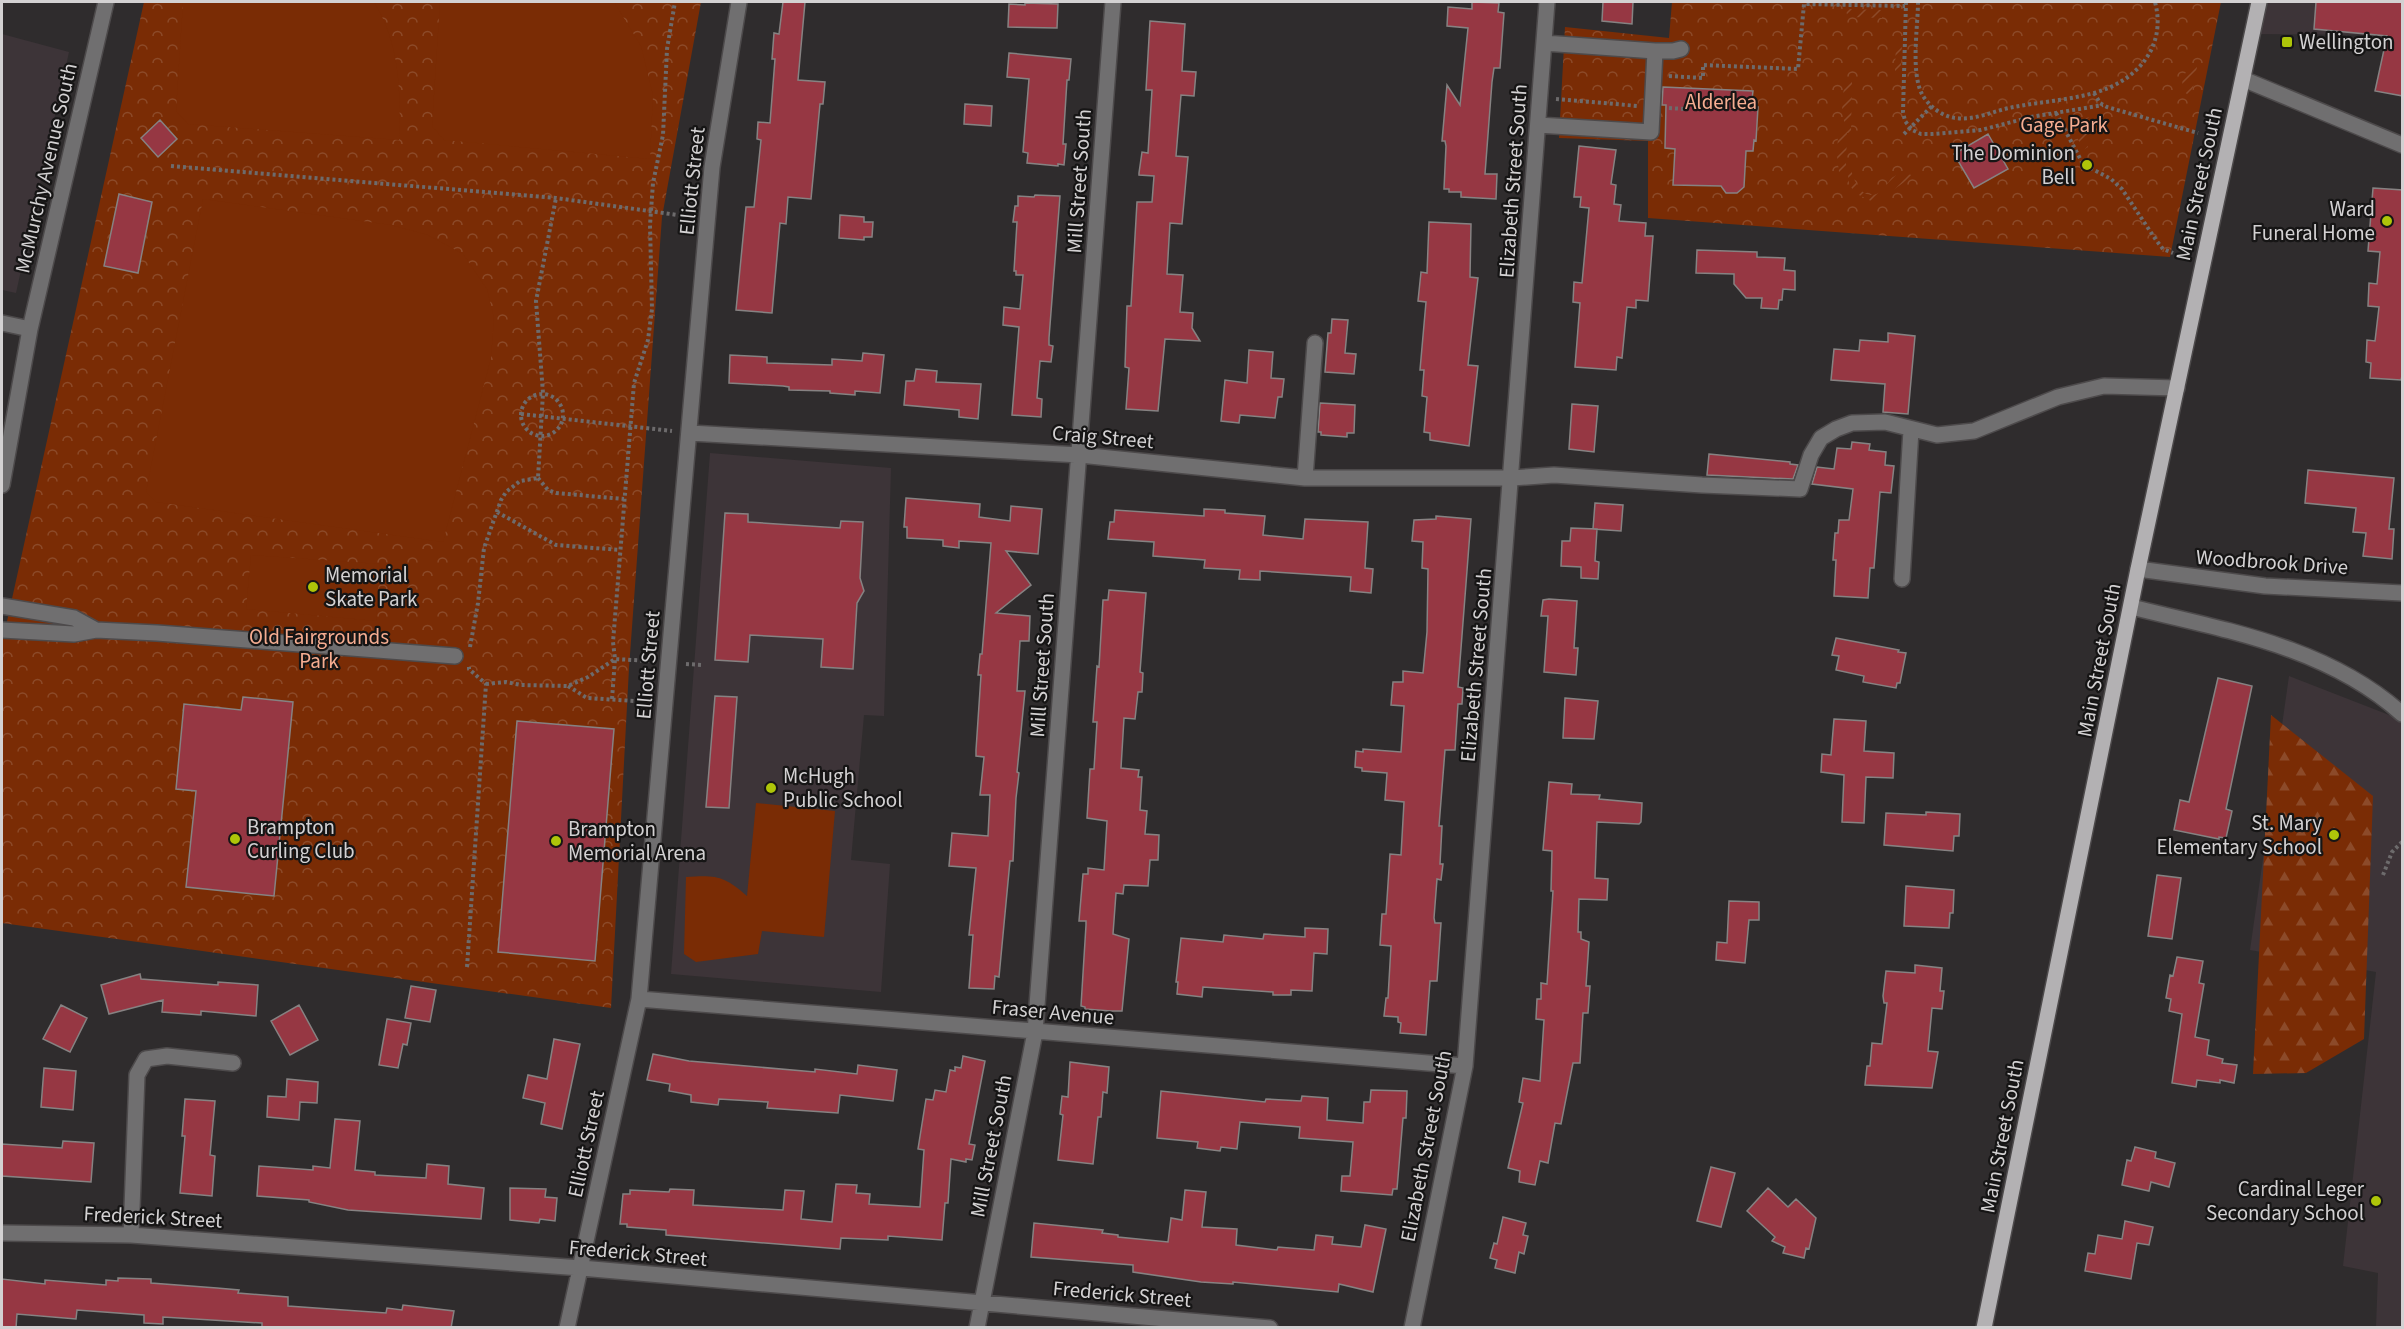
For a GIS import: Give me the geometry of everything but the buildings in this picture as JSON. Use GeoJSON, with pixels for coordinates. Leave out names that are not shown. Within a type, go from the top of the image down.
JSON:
{"type":"FeatureCollection","features":[{"type":"Feature","properties":{"kind":"main road","name":"Main Street South"},"geometry":{"type":"LineString","coordinates":[[1984,1328],[2138,569],[2259,2]]}},
{"type":"Feature","properties":{"kind":"street","name":"McMurchy Avenue South"},"geometry":{"type":"LineString","coordinates":[[2,485],[6,433],[106,2]]}},
{"type":"Feature","properties":{"kind":"street","name":"Elliott Street"},"geometry":{"type":"LineString","coordinates":[[567,1328],[639,999],[712,167],[739,2]]}},
{"type":"Feature","properties":{"kind":"street","name":"Mill Street South"},"geometry":{"type":"LineString","coordinates":[[977,1328],[1035,1032],[1113,2]]}},
{"type":"Feature","properties":{"kind":"street","name":"Elizabeth Street South"},"geometry":{"type":"LineString","coordinates":[[1412,1328],[1465,1066],[1547,2]]}},
{"type":"Feature","properties":{"kind":"street"},"geometry":{"type":"LineString","coordinates":[[1544,43],[1655,51],[1681,49]]}},
{"type":"Feature","properties":{"kind":"street"},"geometry":{"type":"LineString","coordinates":[[1538,125],[1652,132],[1655,51]]}},
{"type":"Feature","properties":{"kind":"street"},"geometry":{"type":"LineString","coordinates":[[2243,79],[2403,145]]}},
{"type":"Feature","properties":{"kind":"street"},"geometry":{"type":"LineString","coordinates":[[2,323],[30,329]]}},
{"type":"Feature","properties":{"kind":"street"},"geometry":{"type":"LineString","coordinates":[[1305,478],[1315,343]]}},
{"type":"Feature","properties":{"kind":"street"},"geometry":{"type":"LineString","coordinates":[[1902,579],[1911,430],[1936,435],[1974,431],[2058,397],[2104,386],[2177,388]]}},
{"type":"Feature","properties":{"kind":"street","name":"Craig Street"},"geometry":{"type":"LineString","coordinates":[[690,433],[1080,455],[1305,478],[1512,478],[1554,475],[1800,489],[1811,455],[1821,438],[1836,429],[1852,423],[1885,422],[1911,430]]}},
{"type":"Feature","properties":{"kind":"street","name":"Woodbrook Drive"},"geometry":{"type":"LineString","coordinates":[[2138,569],[2265,586],[2403,593]]}},
{"type":"Feature","properties":{"kind":"street"},"geometry":{"type":"LineString","coordinates":[[2,606],[74,618],[96,630]]}},
{"type":"Feature","properties":{"kind":"street"},"geometry":{"type":"LineString","coordinates":[[2131,607],[2297,651],[2332,666],[2380,694],[2403,714]]}},
{"type":"Feature","properties":{"kind":"street"},"geometry":{"type":"LineString","coordinates":[[2,630],[74,634],[96,630],[157,633],[465,656]]}},
{"type":"Feature","properties":{"kind":"street","name":"Fraser Avenue"},"geometry":{"type":"LineString","coordinates":[[639,999],[1465,1066]]}},
{"type":"Feature","properties":{"kind":"street"},"geometry":{"type":"LineString","coordinates":[[131,1235],[137,1076],[146,1059],[167,1056],[233,1063]]}},
{"type":"Feature","properties":{"kind":"street","name":"Frederick Street"},"geometry":{"type":"LineString","coordinates":[[2,1233],[131,1235],[581,1268],[1270,1328]]}},
{"type":"Feature","properties":{"kind":"path"},"geometry":{"type":"LineString","coordinates":[[612,699],[615,659],[613,642],[629,426],[634,383],[648,340],[652,309],[650,225],[653,183],[663,135],[667,49],[675,2]]}},
{"type":"Feature","properties":{"kind":"path"},"geometry":{"type":"LineString","coordinates":[[1918,2],[1916,76],[1923,96],[1932,106],[1948,117],[1961,119],[2011,107],[2094,93],[2126,77],[2144,61],[2153,49],[2158,21],[2155,2]]}},
{"type":"Feature","properties":{"kind":"path"},"geometry":{"type":"LineString","coordinates":[[1654,76],[1702,78],[1703,65],[1797,69],[1804,4],[1905,4],[1903,112],[1910,128],[1926,135],[1972,131],[2103,105],[2198,133]]}},
{"type":"Feature","properties":{"kind":"path"},"geometry":{"type":"LineString","coordinates":[[2094,93],[2103,105]]}},
{"type":"Feature","properties":{"kind":"path"},"geometry":{"type":"LineString","coordinates":[[1540,96],[1563,100],[1684,109]]}},
{"type":"Feature","properties":{"kind":"path"},"geometry":{"type":"LineString","coordinates":[[1904,134],[1932,106]]}},
{"type":"Feature","properties":{"kind":"path"},"geometry":{"type":"LineString","coordinates":[[2056,113],[2083,164],[2111,179],[2122,189],[2163,249],[2173,253]]}},
{"type":"Feature","properties":{"kind":"path"},"geometry":{"type":"LineString","coordinates":[[171,166],[556,198],[708,219]]}},
{"type":"Feature","properties":{"kind":"path"},"geometry":{"type":"LineString","coordinates":[[556,198],[536,301],[543,393],[538,478],[548,490],[556,493],[624,499]]}},
{"type":"Feature","properties":{"kind":"path"},"geometry":{"type":"LineString","coordinates":[[543,393],[552,395],[564,409],[560,428],[551,434],[541,436],[526,429],[521,414],[528,399],[543,393]]}},
{"type":"Feature","properties":{"kind":"path"},"geometry":{"type":"LineString","coordinates":[[521,414],[690,433]]}},
{"type":"Feature","properties":{"kind":"path"},"geometry":{"type":"LineString","coordinates":[[538,478],[520,481],[507,492],[497,512],[484,548],[478,603],[465,656],[469,669],[486,684],[506,682],[521,685],[568,686],[588,677],[615,659],[703,665]]}},
{"type":"Feature","properties":{"kind":"path"},"geometry":{"type":"LineString","coordinates":[[497,512],[556,545],[620,550]]}},
{"type":"Feature","properties":{"kind":"path"},"geometry":{"type":"LineString","coordinates":[[467,967],[486,684]]}},
{"type":"Feature","properties":{"kind":"path"},"geometry":{"type":"LineString","coordinates":[[568,686],[587,698],[666,703]]}},
{"type":"Feature","properties":{"kind":"path"},"geometry":{"type":"LineString","coordinates":[[2383,875],[2392,852],[2403,842]]}},
{"type":"Feature","properties":{"kind":"shaded area"},"geometry":{"type":"Polygon","coordinates":[[[2259,2],[2402,2],[2402,35],[2252,34],[2259,2]]]}},
{"type":"Feature","properties":{"kind":"shaded area"},"geometry":{"type":"Polygon","coordinates":[[[2,34],[69,52],[16,293],[2,290],[2,34]]]}},
{"type":"Feature","properties":{"kind":"shaded area","name":"McHugh Public School"},"geometry":{"type":"Polygon","coordinates":[[[710,453],[891,468],[884,716],[864,715],[851,860],[890,864],[881,992],[671,974],[710,453]]]}},
{"type":"Feature","properties":{"kind":"shaded area","name":"St. Mary Elementary School"},"geometry":{"type":"Polygon","coordinates":[[[2289,676],[2402,720],[2402,1327],[2376,1327],[2378,1273],[2343,1266],[2376,972],[2250,950],[2289,676]]]}},
{"type":"Feature","properties":{"kind":"green space","name":"Old Fairgrounds Park"},"geometry":{"type":"Polygon","coordinates":[[[144,2],[701,2],[662,217],[629,668],[611,1008],[2,923],[2,644],[144,2]]]}},
{"type":"Feature","properties":{"kind":"green space"},"geometry":{"type":"Polygon","coordinates":[[[183,2],[374,2],[383,18],[394,51],[399,86],[399,140],[188,124],[176,111],[183,2]]]}},
{"type":"Feature","properties":{"kind":"green space"},"geometry":{"type":"Polygon","coordinates":[[[440,2],[614,2],[641,46],[653,95],[650,159],[444,140],[432,126],[440,2]]]}},
{"type":"Feature","properties":{"kind":"green space","name":"Gage Park"},"geometry":{"type":"Polygon","coordinates":[[[1672,2],[2221,2],[2170,257],[1648,218],[1648,141],[1559,138],[1565,27],[1669,38],[1672,2]]]}},
{"type":"Feature","properties":{"kind":"green space"},"geometry":{"type":"Polygon","coordinates":[[[1846,9],[1882,10],[1882,18],[1849,17],[1846,9]]]}},
{"type":"Feature","properties":{"kind":"green space"},"geometry":{"type":"Polygon","coordinates":[[[1896,41],[1902,42],[1901,71],[1895,71],[1896,41]]]}},
{"type":"Feature","properties":{"kind":"green space"},"geometry":{"type":"Polygon","coordinates":[[[2189,67],[2197,67],[2191,97],[2183,91],[2182,79],[2189,67]]]}},
{"type":"Feature","properties":{"kind":"green space"},"geometry":{"type":"Polygon","coordinates":[[[1852,80],[1851,133],[1847,133],[1846,164],[1847,169],[1851,169],[1858,186],[1866,194],[1877,194],[1897,175],[1904,173],[1913,176],[1883,197],[1871,201],[1855,193],[1849,184],[1848,175],[1839,172],[1838,135],[1845,126],[1842,110],[1844,85],[1852,80]]]}},
{"type":"Feature","properties":{"kind":"green space"},"geometry":{"type":"Polygon","coordinates":[[[2090,117],[2100,120],[2097,128],[2088,138],[2088,147],[2083,150],[2073,128],[2076,121],[2090,117]]]}},
{"type":"Feature","properties":{"kind":"green space"},"geometry":{"type":"Polygon","coordinates":[[[203,199],[391,225],[428,235],[463,254],[487,289],[494,318],[491,358],[443,542],[156,502],[146,492],[203,199]]]}},
{"type":"Feature","properties":{"kind":"green space","name":"Memorial Skate Park"},"geometry":{"type":"Polygon","coordinates":[[[251,555],[380,564],[376,621],[246,609],[251,555]]]}},
{"type":"Feature","properties":{"kind":"green space"},"geometry":{"type":"Polygon","coordinates":[[[2271,715],[2373,796],[2364,1039],[2306,1073],[2253,1074],[2271,715]]]}},
{"type":"Feature","properties":{"kind":"green space"},"geometry":{"type":"Polygon","coordinates":[[[756,803],[835,811],[824,937],[762,931],[758,954],[696,962],[684,954],[686,877],[720,878],[747,896],[756,803]]]}},
{"type":"Feature","properties":{"kind":"place","name":"Wellington"},"geometry":{"type":"Point","coordinates":[2287,42]}},
{"type":"Feature","properties":{"kind":"place","name":"The Dominion Bell"},"geometry":{"type":"Point","coordinates":[2087,165]}},
{"type":"Feature","properties":{"kind":"place","name":"Ward Funeral Home"},"geometry":{"type":"Point","coordinates":[2387,221]}},
{"type":"Feature","properties":{"kind":"place","name":"Memorial Skate Park"},"geometry":{"type":"Point","coordinates":[313,587]}},
{"type":"Feature","properties":{"kind":"place","name":"McHugh Public School"},"geometry":{"type":"Point","coordinates":[771,788]}},
{"type":"Feature","properties":{"kind":"place","name":"St. Mary Elementary School"},"geometry":{"type":"Point","coordinates":[2334,835]}},
{"type":"Feature","properties":{"kind":"place","name":"Brampton Curling Club"},"geometry":{"type":"Point","coordinates":[235,839]}},
{"type":"Feature","properties":{"kind":"place","name":"Brampton Memorial Arena"},"geometry":{"type":"Point","coordinates":[556,841]}},
{"type":"Feature","properties":{"kind":"place","name":"Cardinal Leger Secondary School"},"geometry":{"type":"Point","coordinates":[2376,1201]}},
{"type":"Feature","properties":{"kind":"park label","name":"Alderlea"},"geometry":{"type":"Point","coordinates":[1721,102]}}]}
